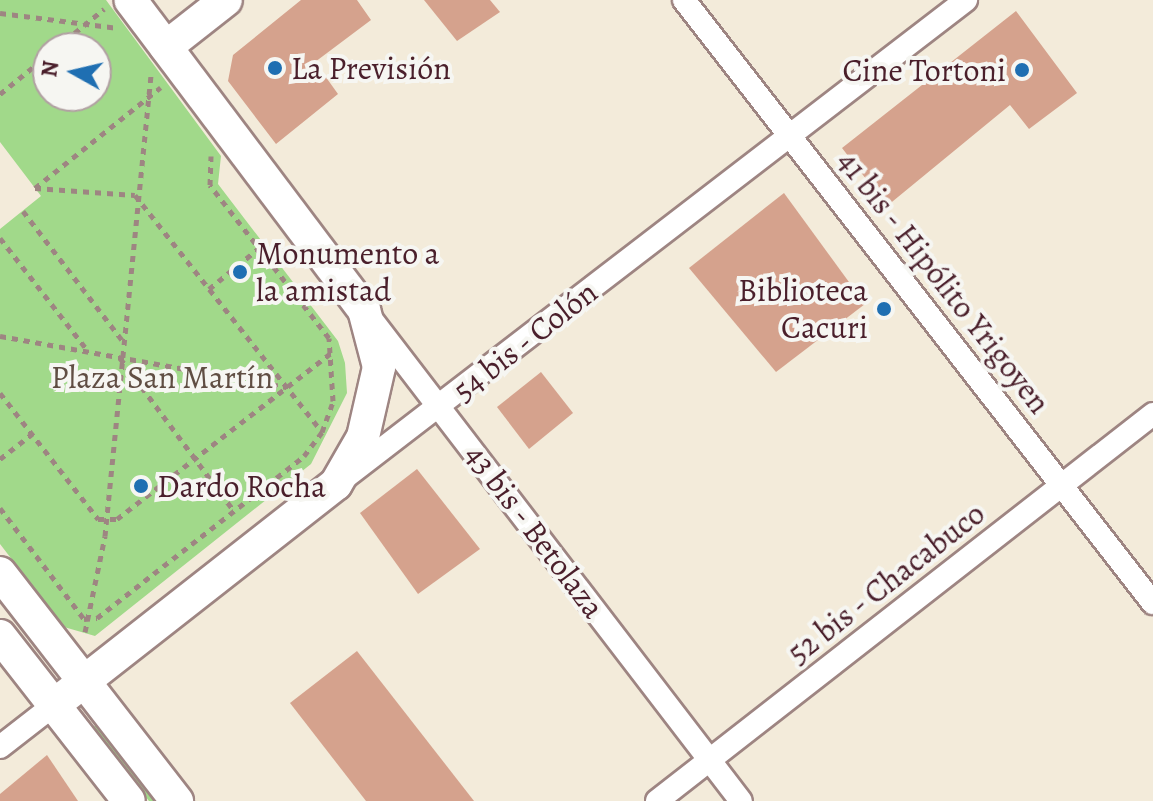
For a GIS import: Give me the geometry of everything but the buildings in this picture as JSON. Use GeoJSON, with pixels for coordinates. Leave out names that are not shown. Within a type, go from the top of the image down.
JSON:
{"type":"FeatureCollection","features":[{"type":"Feature","properties":{"kind":"main road"},"geometry":{"type":"LineString","coordinates":[[141,19],[226,0]]}},
{"type":"Feature","properties":{"kind":"main road","name":"43 bis - Betolaza"},"geometry":{"type":"LineString","coordinates":[[141,19],[364,310]]}},
{"type":"Feature","properties":{"kind":"main road"},"geometry":{"type":"LineString","coordinates":[[336,484],[375,399],[379,367],[364,310]]}},
{"type":"Feature","properties":{"kind":"main road","name":"54 bis - Colón"},"geometry":{"type":"LineString","coordinates":[[54,705],[336,484]]}},
{"type":"Feature","properties":{"kind":"main road"},"geometry":{"type":"LineString","coordinates":[[0,573],[177,801]]}},
{"type":"Feature","properties":{"kind":"main road"},"geometry":{"type":"LineString","coordinates":[[0,636],[129,801]]}},
{"type":"Feature","properties":{"kind":"street","name":"41 bis - Hipólito Yrigoyen"},"geometry":{"type":"LineString","coordinates":[[684,0],[1153,603]]}},
{"type":"Feature","properties":{"kind":"street","name":"54 bis - Colón"},"geometry":{"type":"LineString","coordinates":[[336,484],[966,0]]}},
{"type":"Feature","properties":{"kind":"street","name":"43 bis - Betolaza"},"geometry":{"type":"LineString","coordinates":[[364,310],[441,406],[741,801]]}},
{"type":"Feature","properties":{"kind":"street","name":"52 bis - Chacabuco"},"geometry":{"type":"LineString","coordinates":[[657,801],[1153,414]]}},
{"type":"Feature","properties":{"kind":"street"},"geometry":{"type":"LineString","coordinates":[[0,747],[54,705]]}},
{"type":"Feature","properties":{"kind":"path"},"geometry":{"type":"LineString","coordinates":[[0,13],[86,24],[141,19]]}},
{"type":"Feature","properties":{"kind":"path"},"geometry":{"type":"LineString","coordinates":[[76,32],[86,24],[141,19]]}},
{"type":"Feature","properties":{"kind":"path"},"geometry":{"type":"LineString","coordinates":[[0,94],[32,68]]}},
{"type":"Feature","properties":{"kind":"path"},"geometry":{"type":"LineString","coordinates":[[85,632],[90,619],[106,519],[135,195],[151,74],[169,98]]}},
{"type":"Feature","properties":{"kind":"path"},"geometry":{"type":"LineString","coordinates":[[161,87],[35,188],[135,195],[322,432]]}},
{"type":"Feature","properties":{"kind":"path"},"geometry":{"type":"LineString","coordinates":[[90,619],[304,456],[322,432],[333,401],[329,338],[210,185],[212,157],[204,145]]}},
{"type":"Feature","properties":{"kind":"path"},"geometry":{"type":"LineString","coordinates":[[23,211],[122,340]]}},
{"type":"Feature","properties":{"kind":"path"},"geometry":{"type":"LineString","coordinates":[[0,238],[88,351]]}},
{"type":"Feature","properties":{"kind":"path"},"geometry":{"type":"LineString","coordinates":[[209,289],[259,248]]}},
{"type":"Feature","properties":{"kind":"path"},"geometry":{"type":"LineString","coordinates":[[0,336],[286,387]]}},
{"type":"Feature","properties":{"kind":"path"},"geometry":{"type":"LineString","coordinates":[[0,393],[98,519],[117,519],[332,352]]}},
{"type":"Feature","properties":{"kind":"path"},"geometry":{"type":"LineString","coordinates":[[120,357],[234,511]]}},
{"type":"Feature","properties":{"kind":"path"},"geometry":{"type":"LineString","coordinates":[[0,459],[32,434]]}},
{"type":"Feature","properties":{"kind":"path"},"geometry":{"type":"LineString","coordinates":[[0,508],[90,619]]}},
{"type":"Feature","properties":{"kind":"green space","name":"Plaza San Martín"},"geometry":{"type":"Polygon","coordinates":[[[0,0],[106,0],[221,156],[218,184],[338,341],[345,363],[347,393],[311,464],[95,636],[64,627],[0,544],[0,229],[41,196],[0,142],[0,0]]]}},
{"type":"Feature","properties":{"kind":"green space"},"geometry":{"type":"Polygon","coordinates":[[[100,722],[162,801],[149,801],[92,728],[100,722]]]}},
{"type":"Feature","properties":{"kind":"place","name":"La Previsión"},"geometry":{"type":"Point","coordinates":[275,68]}},
{"type":"Feature","properties":{"kind":"place","name":"Cine Tortoni"},"geometry":{"type":"Point","coordinates":[1022,70]}},
{"type":"Feature","properties":{"kind":"place","name":"Monumento a la amistad"},"geometry":{"type":"Point","coordinates":[240,272]}},
{"type":"Feature","properties":{"kind":"place","name":"Biblioteca Cacuri"},"geometry":{"type":"Point","coordinates":[884,309]}},
{"type":"Feature","properties":{"kind":"place","name":"Dardo Rocha"},"geometry":{"type":"Point","coordinates":[141,486]}}]}
